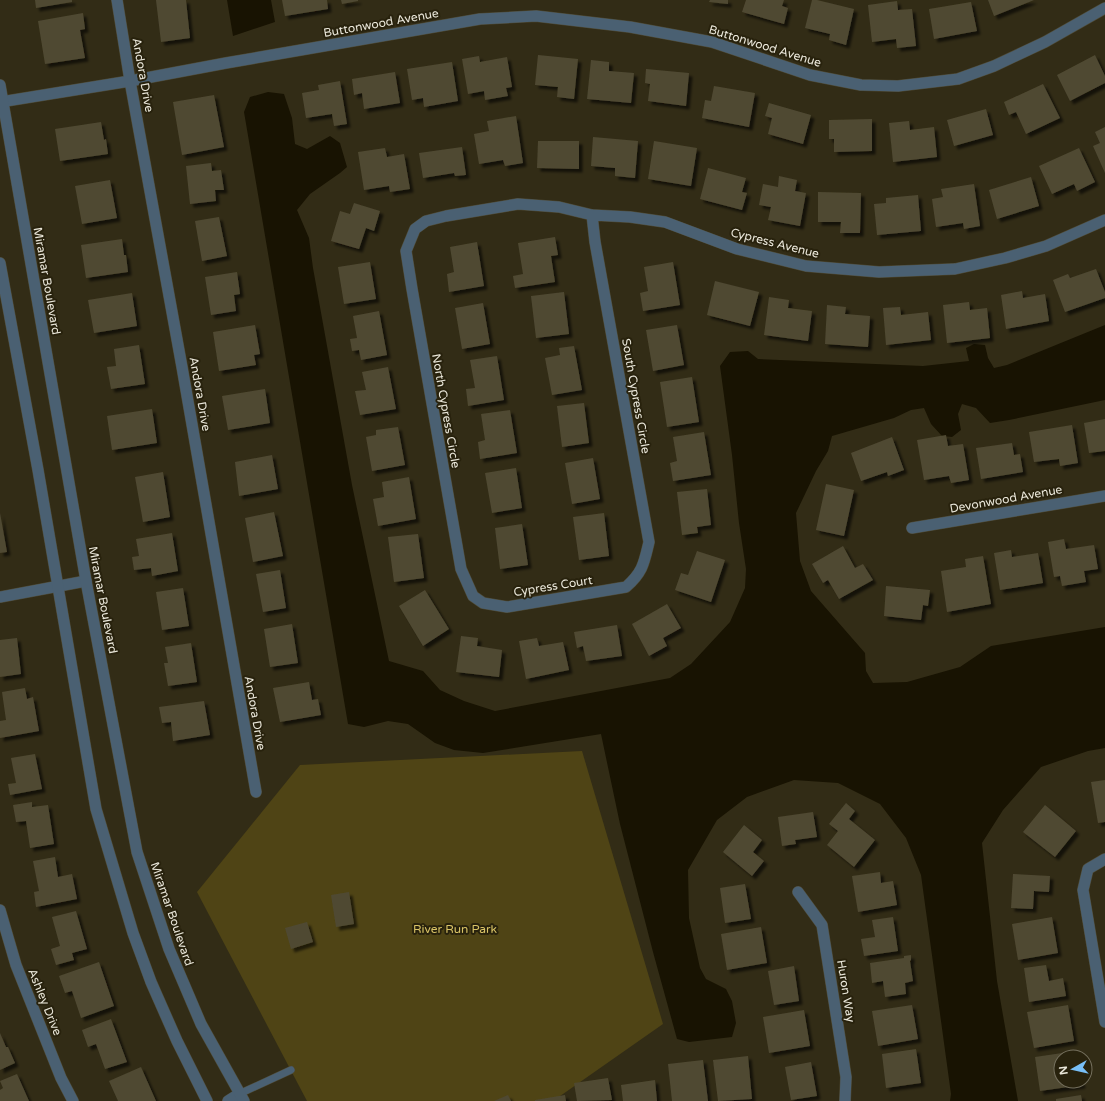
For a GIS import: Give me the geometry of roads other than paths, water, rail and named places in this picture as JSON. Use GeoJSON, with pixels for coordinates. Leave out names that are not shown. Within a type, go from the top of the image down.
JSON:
{"type":"FeatureCollection","features":[{"type":"Feature","properties":{"kind":"street","name":"Andora Drive"},"geometry":{"type":"LineString","coordinates":[[117,0],[256,792]]}},
{"type":"Feature","properties":{"kind":"street","name":"Buttonwood Avenue"},"geometry":{"type":"LineString","coordinates":[[1,102],[130,81],[480,19],[536,16],[630,27],[712,42],[810,75],[861,85],[898,86],[958,79],[994,66],[1045,42],[1105,8]]}},
{"type":"Feature","properties":{"kind":"street","name":"Miramar Boulevard"},"geometry":{"type":"LineString","coordinates":[[0,85],[1,102],[86,582],[137,852],[169,949],[201,1024],[241,1097]]}},
{"type":"Feature","properties":{"kind":"street","name":"Cypress Avenue"},"geometry":{"type":"LineString","coordinates":[[416,229],[426,220],[518,204],[559,207],[592,215],[630,217],[665,222],[737,249],[806,266],[879,272],[956,269],[1005,258],[1046,246],[1105,220]]}},
{"type":"Feature","properties":{"kind":"street","name":"South Cypress Circle"},"geometry":{"type":"LineString","coordinates":[[592,215],[595,242],[649,542],[643,566],[636,579]]}},
{"type":"Feature","properties":{"kind":"street","name":"North Cypress Circle"},"geometry":{"type":"LineString","coordinates":[[416,229],[406,251],[461,570],[473,596]]}},
{"type":"Feature","properties":{"kind":"street"},"geometry":{"type":"LineString","coordinates":[[0,263],[38,470],[96,809],[133,933],[151,982],[177,1041],[207,1101]]}},
{"type":"Feature","properties":{"kind":"street","name":"Devonwood Avenue"},"geometry":{"type":"LineString","coordinates":[[912,528],[1105,496]]}},
{"type":"Feature","properties":{"kind":"street","name":"Cypress Court"},"geometry":{"type":"LineString","coordinates":[[473,596],[483,603],[506,607],[626,587],[636,579]]}},
{"type":"Feature","properties":{"kind":"street"},"geometry":{"type":"LineString","coordinates":[[0,597],[86,582]]}},
{"type":"Feature","properties":{"kind":"street"},"geometry":{"type":"LineString","coordinates":[[1105,859],[1088,870],[1083,890],[1105,1022]]}},
{"type":"Feature","properties":{"kind":"street","name":"Huron Way"},"geometry":{"type":"LineString","coordinates":[[798,892],[822,925],[846,1077],[845,1101]]}},
{"type":"Feature","properties":{"kind":"street","name":"Ashley Drive"},"geometry":{"type":"LineString","coordinates":[[0,910],[16,965],[61,1078],[73,1101]]}},
{"type":"Feature","properties":{"kind":"street"},"geometry":{"type":"LineString","coordinates":[[228,1101],[241,1097]]}},
{"type":"Feature","properties":{"kind":"lane"},"geometry":{"type":"LineString","coordinates":[[241,1097],[291,1070]]}},
{"type":"Feature","properties":{"kind":"park label","name":"River Run Park"},"geometry":{"type":"Point","coordinates":[455,929]}}]}
